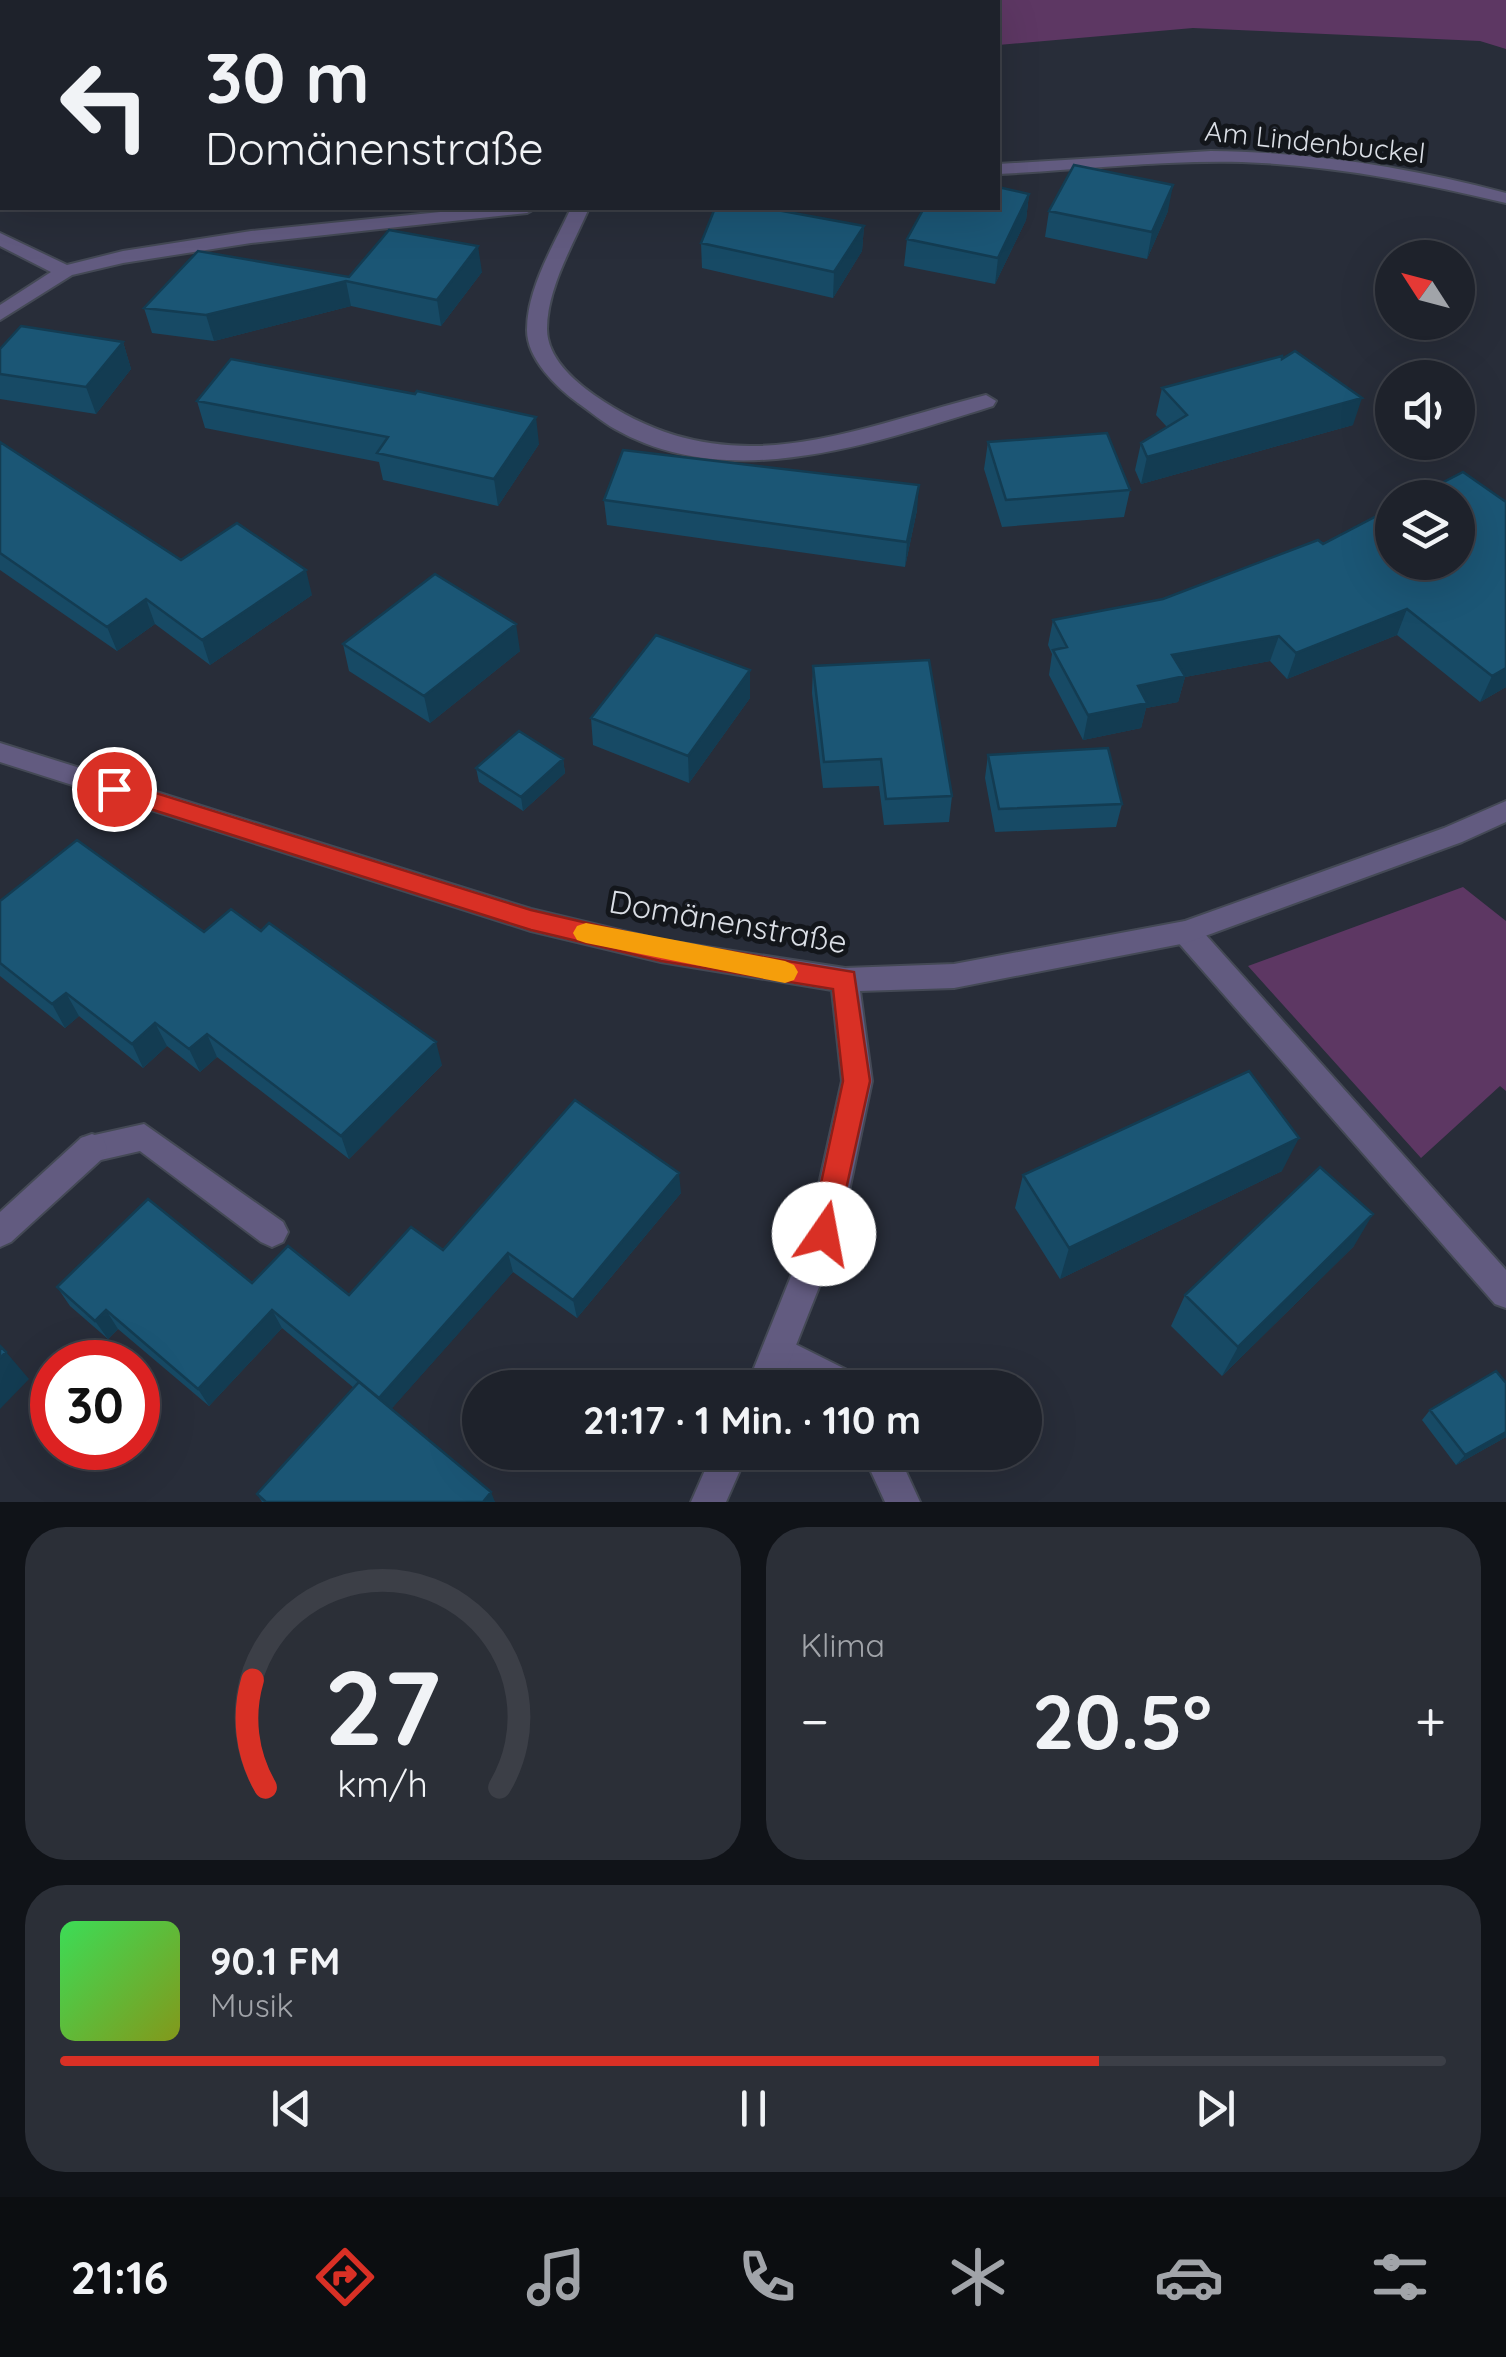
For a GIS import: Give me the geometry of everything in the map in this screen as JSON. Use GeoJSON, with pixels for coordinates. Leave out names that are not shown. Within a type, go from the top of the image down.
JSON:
{"type":"FeatureCollection","features":[{"type":"Feature","properties":{"kind":"street","name":"Am Lindenbuckel"},"geometry":{"type":"LineString","coordinates":[[1000,169],[1152,157],[1245,157],[1345,167],[1506,198]]}},
{"type":"Feature","properties":{"kind":"street"},"geometry":{"type":"LineString","coordinates":[[0,314],[65,271],[122,257],[251,237],[508,210]]}},
{"type":"Feature","properties":{"kind":"street"},"geometry":{"type":"LineString","coordinates":[[579,210],[550,280],[537,330],[544,355],[563,379],[594,408],[636,433],[700,450],[788,454],[865,439],[986,401]]}},
{"type":"Feature","properties":{"kind":"street"},"geometry":{"type":"LineString","coordinates":[[0,239],[65,271]]}},
{"type":"Feature","properties":{"kind":"street","name":"Domänenstraße"},"geometry":{"type":"LineString","coordinates":[[0,752],[531,920],[661,951],[845,980],[954,976],[1186,932],[1453,835],[1506,811]]}},
{"type":"Feature","properties":{"kind":"street"},"geometry":{"type":"LineString","coordinates":[[1186,932],[1506,1294]]}},
{"type":"Feature","properties":{"kind":"street"},"geometry":{"type":"LineString","coordinates":[[770,1370],[824,1234],[856,1081],[845,980]]}},
{"type":"Feature","properties":{"kind":"street"},"geometry":{"type":"LineString","coordinates":[[0,1232],[92,1148],[144,1137],[272,1232]]}},
{"type":"Feature","properties":{"kind":"street"},"geometry":{"type":"LineString","coordinates":[[779,1352],[814,1370]]}},
{"type":"Feature","properties":{"kind":"street"},"geometry":{"type":"LineString","coordinates":[[708,1502],[723,1470]]}},
{"type":"Feature","properties":{"kind":"street"},"geometry":{"type":"LineString","coordinates":[[888,1470],[904,1502]]}},
{"type":"Feature","properties":{"kind":"shaded area"},"geometry":{"type":"Polygon","coordinates":[[[1000,0],[1506,0],[1506,49],[1480,41],[1193,28],[1000,45],[1000,0]]]}},
{"type":"Feature","properties":{"kind":"shaded area"},"geometry":{"type":"Polygon","coordinates":[[[1463,887],[1506,921],[1506,1091],[1500,1086],[1421,1158],[1248,966],[1463,887]]]}},
{"type":"Feature","properties":{"kind":"building"},"geometry":{"type":"Polygon","coordinates":[[[1074,165],[1173,185],[1152,232],[1049,211],[1074,165]]]}},
{"type":"Feature","properties":{"kind":"building"},"geometry":{"type":"Polygon","coordinates":[[[1000,187],[1029,194],[998,258],[907,239],[923,210],[1000,210],[1000,187]]]}},
{"type":"Feature","properties":{"kind":"building"},"geometry":{"type":"Polygon","coordinates":[[[714,210],[777,210],[864,226],[834,272],[701,243],[714,210]]]}},
{"type":"Feature","properties":{"kind":"building"},"geometry":{"type":"Polygon","coordinates":[[[389,230],[478,246],[437,300],[346,281],[206,315],[144,308],[198,251],[349,277],[389,230]]]}},
{"type":"Feature","properties":{"kind":"building"},"geometry":{"type":"Polygon","coordinates":[[[21,326],[123,342],[86,387],[0,374],[0,349],[21,326]]]}},
{"type":"Feature","properties":{"kind":"building"},"geometry":{"type":"Polygon","coordinates":[[[1295,351],[1362,398],[1147,457],[1141,443],[1187,415],[1162,388],[1282,359],[1295,351]]]}},
{"type":"Feature","properties":{"kind":"building"},"geometry":{"type":"Polygon","coordinates":[[[231,359],[415,394],[417,391],[536,417],[494,479],[377,453],[388,437],[197,401],[231,359]]]}},
{"type":"Feature","properties":{"kind":"building"},"geometry":{"type":"Polygon","coordinates":[[[1107,433],[1130,490],[1006,500],[988,442],[1107,433]]]}},
{"type":"Feature","properties":{"kind":"building"},"geometry":{"type":"Polygon","coordinates":[[[0,442],[181,560],[237,523],[306,570],[202,640],[146,599],[107,627],[0,553],[0,442]]]}},
{"type":"Feature","properties":{"kind":"building"},"geometry":{"type":"Polygon","coordinates":[[[623,450],[919,485],[907,542],[604,500],[623,450]]]}},
{"type":"Feature","properties":{"kind":"building"},"geometry":{"type":"Polygon","coordinates":[[[1463,472],[1474,480],[1448,480],[1463,472]]]}},
{"type":"Feature","properties":{"kind":"building"},"geometry":{"type":"Polygon","coordinates":[[[1475,480],[1506,502],[1506,668],[1492,676],[1407,609],[1296,653],[1279,636],[1172,655],[1185,676],[1138,686],[1147,703],[1088,715],[1053,650],[1067,647],[1053,620],[1163,599],[1318,540],[1323,544],[1375,517],[1375,580],[1475,580],[1475,480]]]}},
{"type":"Feature","properties":{"kind":"building"},"geometry":{"type":"Polygon","coordinates":[[[435,574],[516,624],[424,696],[343,644],[435,574]]]}},
{"type":"Feature","properties":{"kind":"building"},"geometry":{"type":"Polygon","coordinates":[[[656,635],[750,670],[688,756],[591,718],[656,635]]]}},
{"type":"Feature","properties":{"kind":"building"},"geometry":{"type":"Polygon","coordinates":[[[929,660],[952,796],[886,799],[881,759],[824,762],[813,666],[929,660]]]}},
{"type":"Feature","properties":{"kind":"building"},"geometry":{"type":"Polygon","coordinates":[[[519,731],[563,759],[521,797],[476,768],[519,731]]]}},
{"type":"Feature","properties":{"kind":"building"},"geometry":{"type":"Polygon","coordinates":[[[1108,748],[1122,804],[999,809],[988,755],[1108,748]]]}},
{"type":"Feature","properties":{"kind":"building"},"geometry":{"type":"Polygon","coordinates":[[[77,840],[204,932],[231,909],[261,931],[269,923],[436,1042],[341,1136],[207,1034],[189,1049],[155,1023],[132,1044],[66,993],[52,1004],[0,963],[0,901],[77,840]]]}},
{"type":"Feature","properties":{"kind":"building"},"geometry":{"type":"Polygon","coordinates":[[[1249,1071],[1299,1138],[1069,1248],[1023,1175],[1249,1071]]]}},
{"type":"Feature","properties":{"kind":"building"},"geometry":{"type":"Polygon","coordinates":[[[575,1100],[679,1173],[573,1300],[508,1253],[379,1398],[272,1310],[198,1389],[160,1356],[160,1340],[141,1340],[106,1310],[95,1321],[57,1287],[148,1199],[252,1283],[288,1246],[349,1295],[411,1227],[443,1250],[575,1100]]]}},
{"type":"Feature","properties":{"kind":"building"},"geometry":{"type":"Polygon","coordinates":[[[1320,1167],[1373,1214],[1238,1347],[1185,1295],[1320,1167]]]}},
{"type":"Feature","properties":{"kind":"building"},"geometry":{"type":"Polygon","coordinates":[[[1496,1371],[1506,1383],[1506,1432],[1465,1455],[1430,1410],[1496,1371]]]}},
{"type":"Feature","properties":{"kind":"building"},"geometry":{"type":"Polygon","coordinates":[[[359,1382],[491,1492],[483,1502],[266,1502],[257,1494],[359,1382]]]}},
{"type":"Feature","properties":{"kind":"slow traffic"},"geometry":{"type":"LineString","coordinates":[[586,933],[661,951],[785,972]]}},
{"type":"Feature","properties":{"kind":"route"},"geometry":{"type":"LineString","coordinates":[[114,789],[531,920],[661,951],[845,980],[856,1081],[824,1234]]}}]}
